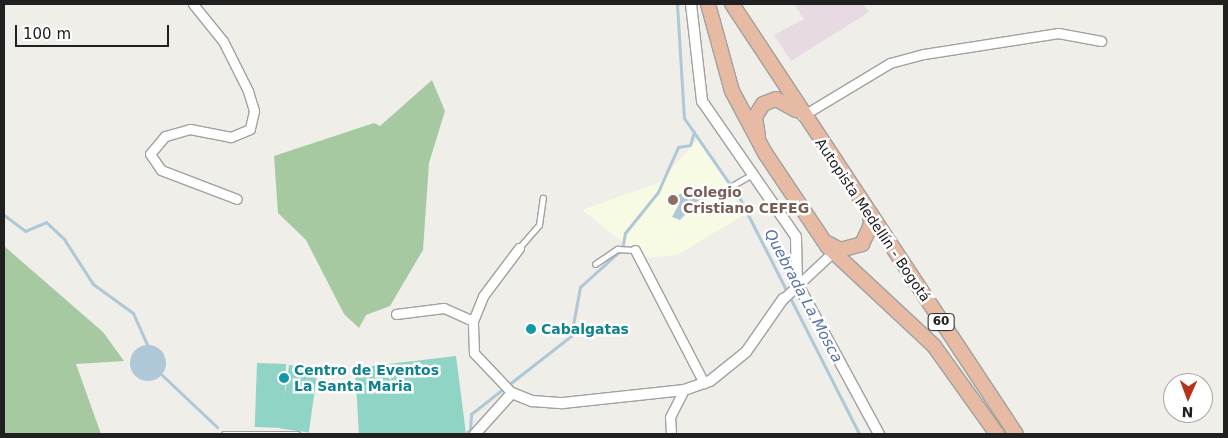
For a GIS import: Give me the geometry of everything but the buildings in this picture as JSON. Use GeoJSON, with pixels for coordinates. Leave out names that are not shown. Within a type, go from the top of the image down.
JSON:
{"type":"FeatureCollection","features":[{"type":"Feature","properties":{"kind":"highway","name":"Autopista Medellín - Bogotá"},"geometry":{"type":"LineString","coordinates":[[708,4],[732,91],[765,153],[822,238],[833,252],[934,346],[997,434]]}},
{"type":"Feature","properties":{"kind":"highway","name":"Autopista Medellín - Bogotá"},"geometry":{"type":"LineString","coordinates":[[732,4],[802,116],[867,208],[1016,434]]}},
{"type":"Feature","properties":{"kind":"highway"},"geometry":{"type":"LineString","coordinates":[[765,153],[754,124],[759,107],[776,99],[802,116]]}},
{"type":"Feature","properties":{"kind":"highway"},"geometry":{"type":"LineString","coordinates":[[822,238],[840,250],[862,244],[872,225],[867,208]]}},
{"type":"Feature","properties":{"kind":"street"},"geometry":{"type":"LineString","coordinates":[[193,4],[223,41],[248,91],[254,111],[250,129],[231,137],[190,129],[165,136],[150,154],[161,170],[237,199]]}},
{"type":"Feature","properties":{"kind":"street"},"geometry":{"type":"LineString","coordinates":[[691,4],[702,101],[747,177],[796,237],[794,286],[879,434]]}},
{"type":"Feature","properties":{"kind":"street"},"geometry":{"type":"LineString","coordinates":[[802,116],[890,63],[924,54],[1058,33],[1101,42]]}},
{"type":"Feature","properties":{"kind":"street"},"geometry":{"type":"LineString","coordinates":[[519,248],[483,296],[472,321],[474,353],[510,392],[554,403],[684,390],[704,383],[738,361],[794,286],[833,252]]}},
{"type":"Feature","properties":{"kind":"street"},"geometry":{"type":"LineString","coordinates":[[635,250],[704,383]]}},
{"type":"Feature","properties":{"kind":"street"},"geometry":{"type":"LineString","coordinates":[[396,314],[444,308],[472,321]]}},
{"type":"Feature","properties":{"kind":"street"},"geometry":{"type":"LineString","coordinates":[[671,434],[670,417],[684,390]]}},
{"type":"Feature","properties":{"kind":"street"},"geometry":{"type":"LineString","coordinates":[[475,434],[510,392]]}},
{"type":"Feature","properties":{"kind":"lane"},"geometry":{"type":"LineString","coordinates":[[730,187],[747,177]]}},
{"type":"Feature","properties":{"kind":"lane"},"geometry":{"type":"LineString","coordinates":[[519,248],[539,225],[543,198]]}},
{"type":"Feature","properties":{"kind":"lane"},"geometry":{"type":"LineString","coordinates":[[595,264],[617,248],[635,250]]}},
{"type":"Feature","properties":{"kind":"lane"},"geometry":{"type":"LineString","coordinates":[[224,434],[298,434]]}},
{"type":"Feature","properties":{"kind":"shaded area"},"geometry":{"type":"Polygon","coordinates":[[[794,4],[863,4],[869,12],[791,61],[774,35],[804,19],[794,4]]]}},
{"type":"Feature","properties":{"kind":"shaded area","name":"Colegio Cristiano CEFEG"},"geometry":{"type":"Polygon","coordinates":[[[697,140],[732,190],[742,216],[677,255],[643,258],[582,210],[660,182],[697,140]]]}},
{"type":"Feature","properties":{"kind":"green space"},"geometry":{"type":"Polygon","coordinates":[[[432,80],[445,111],[429,163],[423,250],[390,306],[366,315],[359,328],[344,314],[306,240],[278,213],[274,156],[374,123],[380,126],[432,80]]]}},
{"type":"Feature","properties":{"kind":"green space"},"geometry":{"type":"Polygon","coordinates":[[[4,246],[103,332],[124,361],[76,364],[101,434],[4,434],[4,246]]]}},
{"type":"Feature","properties":{"kind":"green space"},"geometry":{"type":"Polygon","coordinates":[[[456,356],[466,434],[359,434],[355,368],[456,356]]]}},
{"type":"Feature","properties":{"kind":"green space"},"geometry":{"type":"Polygon","coordinates":[[[257,363],[286,364],[284,428],[255,427],[257,363]]]}},
{"type":"Feature","properties":{"kind":"green space"},"geometry":{"type":"Polygon","coordinates":[[[289,365],[318,369],[309,432],[280,428],[289,365]]]}},
{"type":"Feature","properties":{"kind":"water"},"geometry":{"type":"Polygon","coordinates":[[[688,189],[704,194],[704,201],[698,201],[680,220],[672,217],[679,204],[677,196],[688,189]]]}},
{"type":"Feature","properties":{"kind":"water"},"geometry":{"type":"Polygon","coordinates":[[[148,345],[155,346],[161,350],[165,356],[165,370],[161,376],[155,380],[148,381],[141,380],[135,376],[131,370],[130,363],[131,356],[135,350],[141,346],[148,345]]]}},
{"type":"Feature","properties":{"kind":"waterway","name":"Quebrada La Mosca"},"geometry":{"type":"LineString","coordinates":[[677,4],[684,118],[740,199],[859,434]]}},
{"type":"Feature","properties":{"kind":"waterway"},"geometry":{"type":"LineString","coordinates":[[465,434],[470,430],[471,414],[571,336],[580,287],[622,249],[625,233],[658,192],[678,147],[690,145],[694,132]]}},
{"type":"Feature","properties":{"kind":"waterway"},"geometry":{"type":"LineString","coordinates":[[4,215],[25,231],[46,222],[64,239],[93,284],[133,313],[148,347]]}},
{"type":"Feature","properties":{"kind":"waterway"},"geometry":{"type":"LineString","coordinates":[[162,375],[217,427]]}},
{"type":"Feature","properties":{"kind":"place","name":"Colegio Cristiano CEFEG"},"geometry":{"type":"Point","coordinates":[673,200]}},
{"type":"Feature","properties":{"kind":"place","name":"Cabalgatas"},"geometry":{"type":"Point","coordinates":[531,329]}},
{"type":"Feature","properties":{"kind":"place","name":"Centro de Eventos La Santa Maria"},"geometry":{"type":"Point","coordinates":[284,378]}}]}
